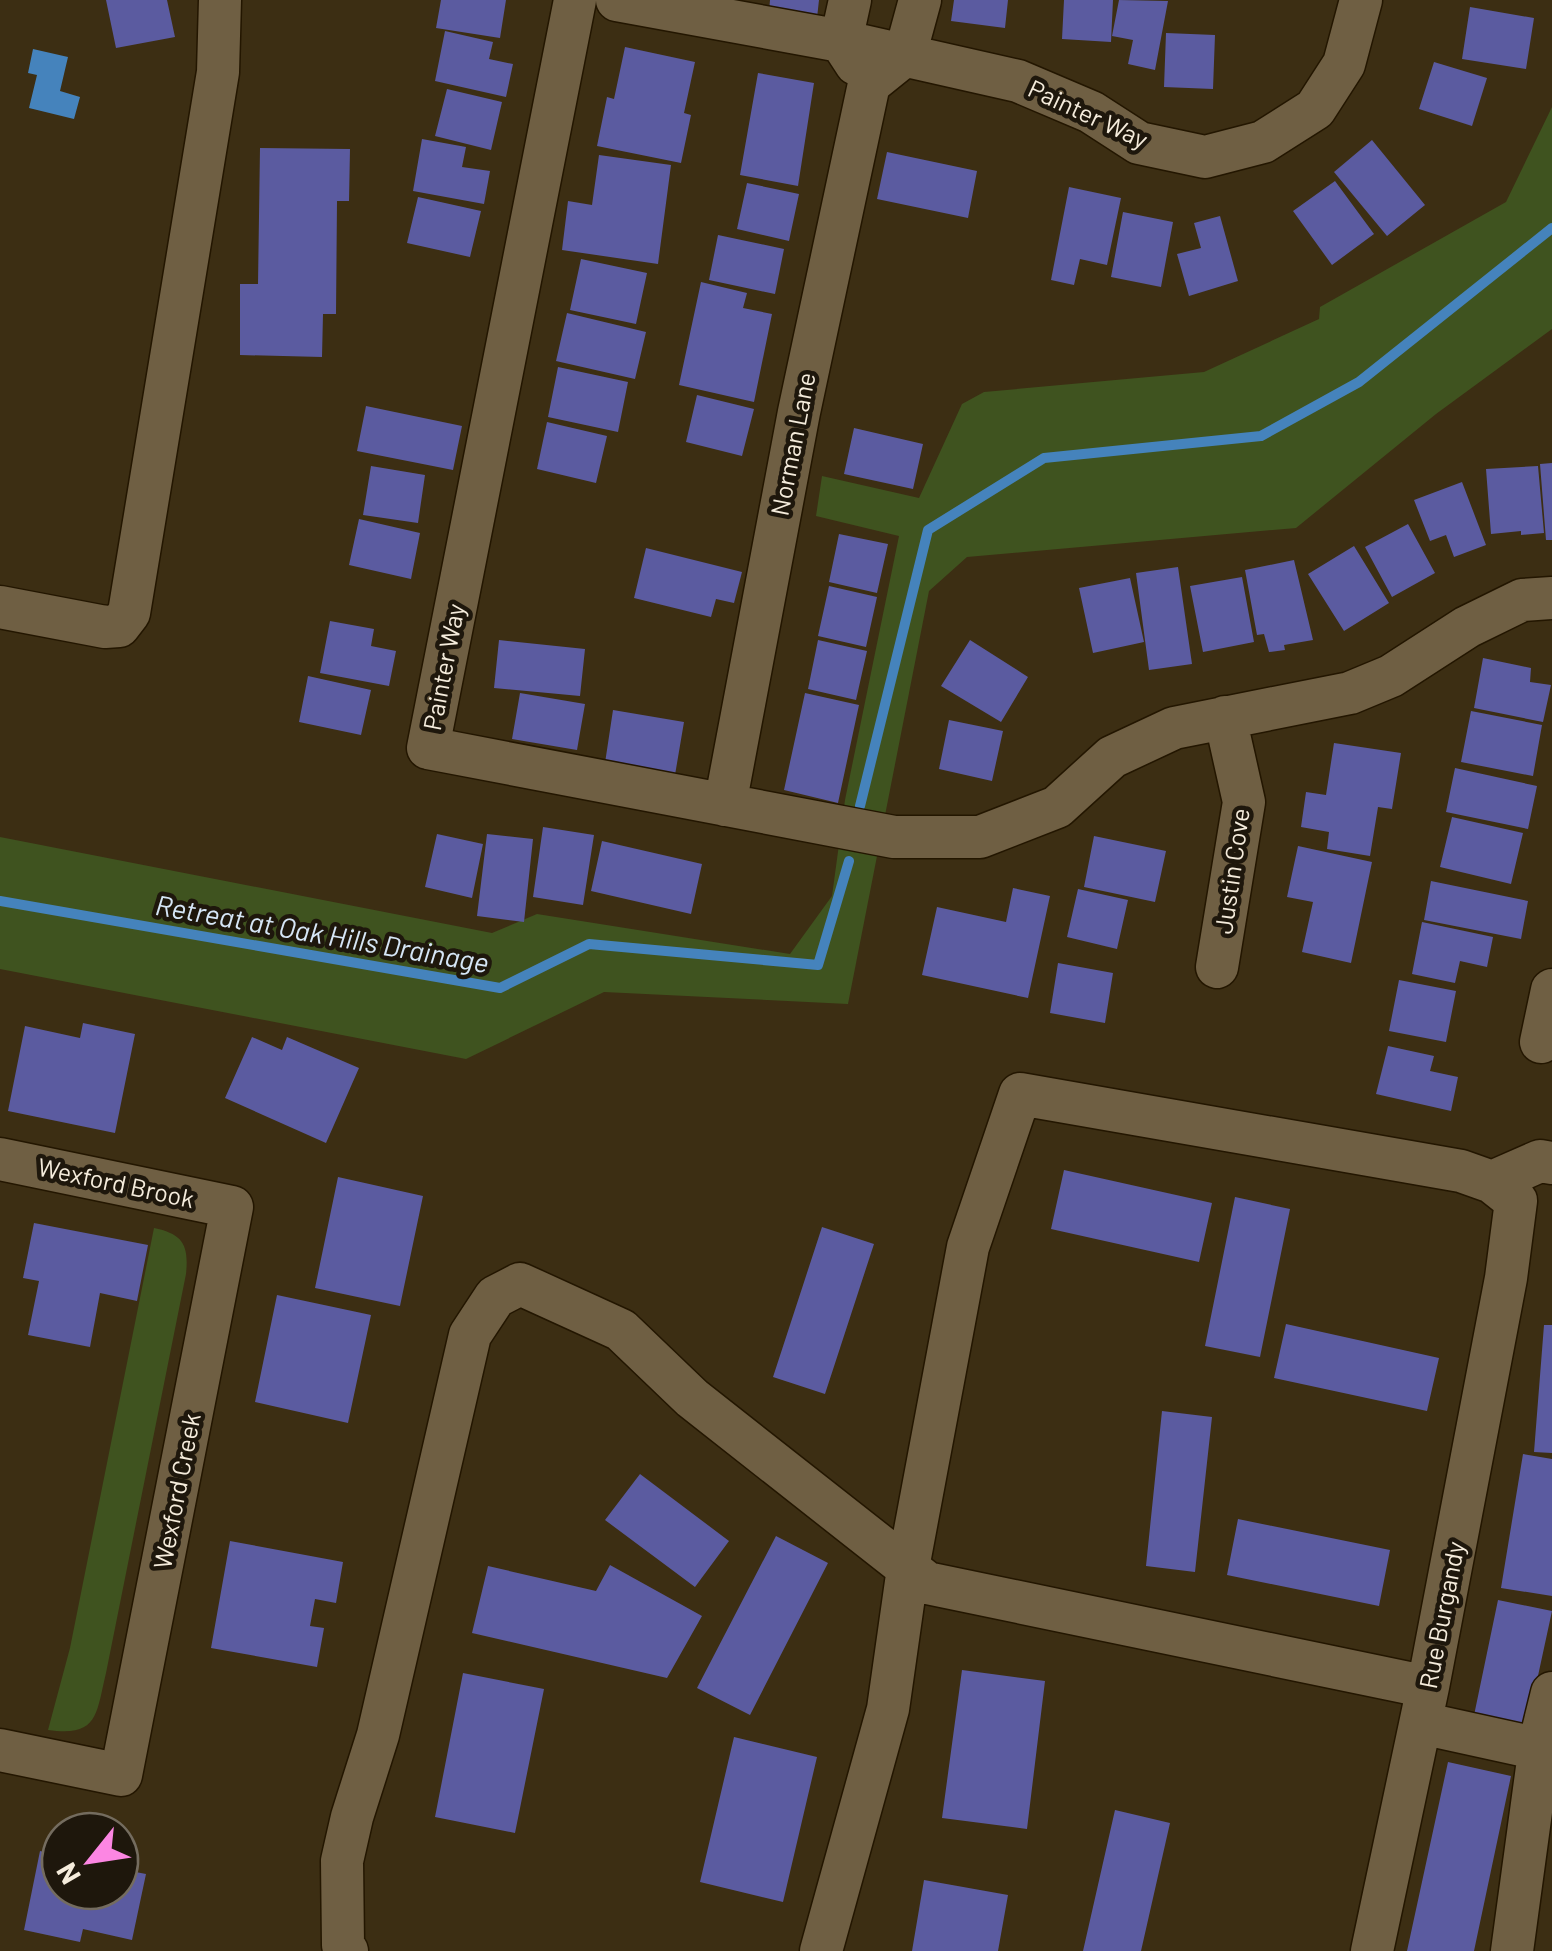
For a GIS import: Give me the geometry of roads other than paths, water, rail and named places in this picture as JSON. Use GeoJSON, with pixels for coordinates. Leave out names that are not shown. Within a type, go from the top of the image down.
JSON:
{"type":"FeatureCollection","features":[{"type":"Feature","properties":{"kind":"street"},"geometry":{"type":"LineString","coordinates":[[0,607],[105,628],[119,626],[129,613],[218,72],[220,0]]}},
{"type":"Feature","properties":{"kind":"street","name":"Painter Way"},"geometry":{"type":"LineString","coordinates":[[575,0],[428,748],[894,836],[980,837],[1057,807],[1102,743],[1350,693],[1391,676],[1467,626],[1522,600],[1552,598]]}},
{"type":"Feature","properties":{"kind":"street","name":"Painter Way"},"geometry":{"type":"LineString","coordinates":[[617,0],[845,20],[905,55],[1018,82],[1091,112],[1139,142],[1205,157],[1264,142],[1315,109],[1344,64],[1361,0]]}},
{"type":"Feature","properties":{"kind":"street"},"geometry":{"type":"LineString","coordinates":[[845,20],[869,84],[905,55],[920,0]]}},
{"type":"Feature","properties":{"kind":"street","name":"Norman Lane"},"geometry":{"type":"LineString","coordinates":[[725,805],[799,412],[869,84]]}},
{"type":"Feature","properties":{"kind":"street","name":"Justin Cove"},"geometry":{"type":"LineString","coordinates":[[1217,968],[1244,802],[1225,717]]}},
{"type":"Feature","properties":{"kind":"street"},"geometry":{"type":"LineString","coordinates":[[1541,1042],[1552,990]]}},
{"type":"Feature","properties":{"kind":"street"},"geometry":{"type":"LineString","coordinates":[[821,1951],[888,1709],[908,1568],[968,1247],[1020,1094],[1462,1171],[1492,1182],[1540,1162],[1552,1163]]}},
{"type":"Feature","properties":{"kind":"street","name":"Wexford Brook"},"geometry":{"type":"LineString","coordinates":[[0,1159],[232,1207]]}},
{"type":"Feature","properties":{"kind":"street","name":"Rue Burgandy"},"geometry":{"type":"LineString","coordinates":[[1372,1951],[1425,1705],[1506,1278],[1516,1202],[1492,1182]]}},
{"type":"Feature","properties":{"kind":"street","name":"Wexford Creek"},"geometry":{"type":"LineString","coordinates":[[0,1750],[121,1775],[232,1207]]}},
{"type":"Feature","properties":{"kind":"street"},"geometry":{"type":"LineString","coordinates":[[346,1951],[342,1861],[378,1735],[470,1335],[495,1297],[520,1284],[621,1330],[692,1398],[927,1584],[1425,1705],[1540,1749]]}},
{"type":"Feature","properties":{"kind":"street"},"geometry":{"type":"LineString","coordinates":[[1512,1951],[1540,1749],[1552,1693]]}},
{"type":"Feature","properties":{"kind":"water"},"geometry":{"type":"Polygon","coordinates":[[[33,49],[68,57],[60,91],[80,97],[74,119],[29,108],[37,75],[28,73],[33,49]]]}},
{"type":"Feature","properties":{"kind":"waterway"},"geometry":{"type":"LineString","coordinates":[[860,806],[928,530],[1044,458],[1261,436],[1359,382],[1552,228]]}},
{"type":"Feature","properties":{"kind":"waterway","name":"Retreat at Oak Hills Drainage"},"geometry":{"type":"LineString","coordinates":[[0,901],[500,988],[589,944],[818,965],[849,861]]}}]}
